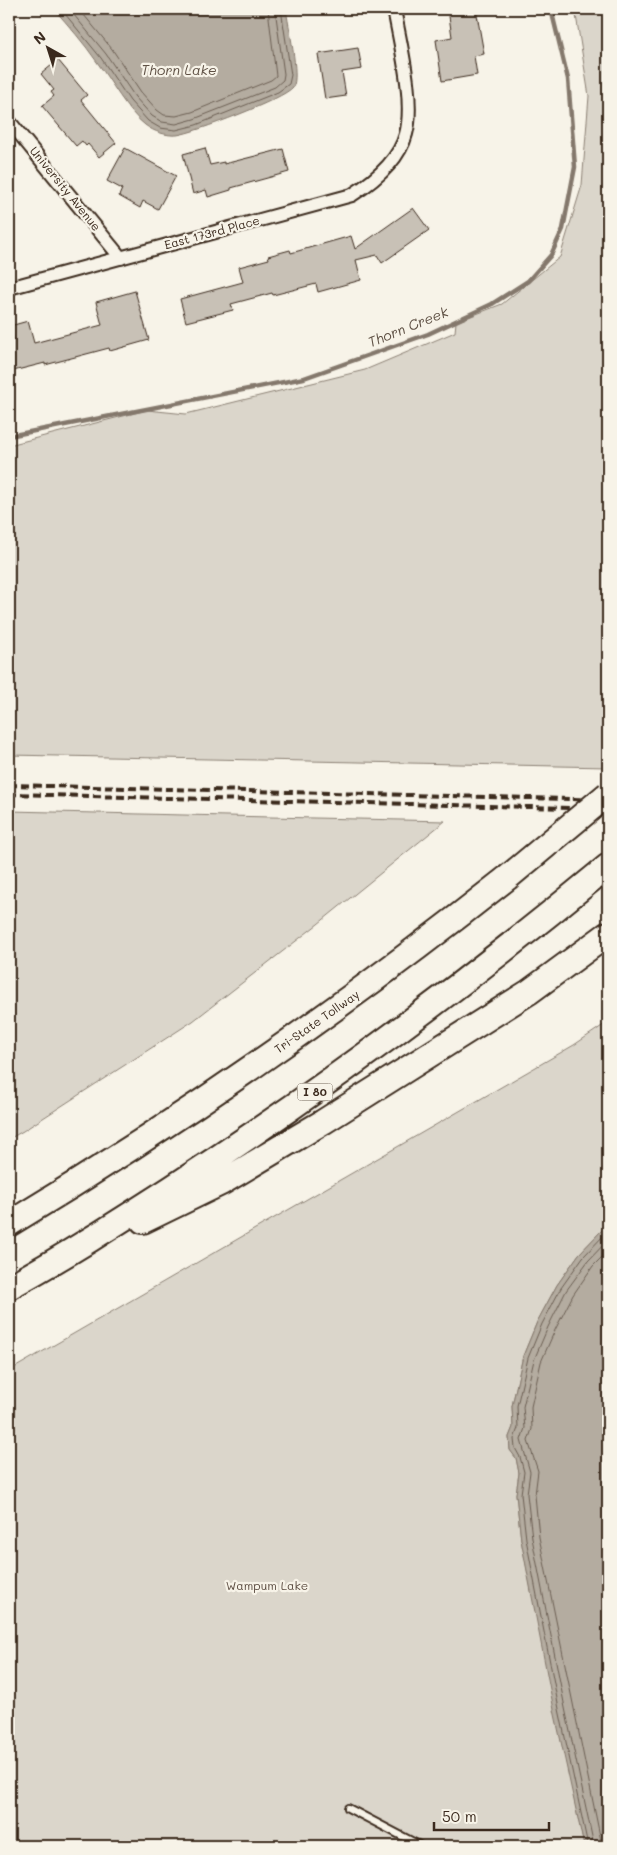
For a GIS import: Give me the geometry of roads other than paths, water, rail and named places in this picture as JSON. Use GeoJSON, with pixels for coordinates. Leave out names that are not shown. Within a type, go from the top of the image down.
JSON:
{"type":"FeatureCollection","features":[{"type":"Feature","properties":{"kind":"highway","name":"Tri-State Tollway"},"geometry":{"type":"LineString","coordinates":[[9,1224],[80,1182],[238,1078],[370,984],[506,878],[608,794]]}},
{"type":"Feature","properties":{"kind":"highway","name":"I 80"},"geometry":{"type":"LineString","coordinates":[[16,1283],[113,1225],[276,1119],[406,1026],[599,874]]}},
{"type":"Feature","properties":{"kind":"highway"},"geometry":{"type":"LineString","coordinates":[[16,1283],[229,1178],[442,1048],[529,992],[608,934]]}},
{"type":"Feature","properties":{"kind":"street","name":"East 173rd Place"},"geometry":{"type":"LineString","coordinates":[[9,288],[352,195],[369,185],[391,162],[406,135],[409,102],[394,9]]}},
{"type":"Feature","properties":{"kind":"street","name":"University Avenue"},"geometry":{"type":"LineString","coordinates":[[9,121],[121,258]]}},
{"type":"Feature","properties":{"kind":"lane"},"geometry":{"type":"LineString","coordinates":[[348,1808],[421,1846]]}},
{"type":"Feature","properties":{"kind":"water","name":"Thorn Lake"},"geometry":{"type":"Polygon","coordinates":[[[54,9],[286,9],[295,81],[293,87],[286,92],[238,115],[186,133],[169,135],[161,133],[152,130],[138,119],[87,48],[54,9]]]}},
{"type":"Feature","properties":{"kind":"water"},"geometry":{"type":"Polygon","coordinates":[[[608,1226],[608,1846],[584,1846],[554,1710],[521,1540],[516,1494],[519,1473],[516,1458],[510,1450],[509,1437],[513,1427],[512,1406],[523,1356],[537,1322],[557,1285],[579,1254],[608,1226]]]}},
{"type":"Feature","properties":{"kind":"waterway","name":"Thorn Creek"},"geometry":{"type":"LineString","coordinates":[[9,436],[304,378],[428,334],[492,304],[528,281],[551,255],[563,229],[575,167],[568,79],[551,9]]}},
{"type":"Feature","properties":{"kind":"railway"},"geometry":{"type":"LineString","coordinates":[[9,785],[608,800]]}},
{"type":"Feature","properties":{"kind":"railway"},"geometry":{"type":"LineString","coordinates":[[9,794],[608,809]]}},
{"type":"Feature","properties":{"kind":"park label","name":"Wampum Lake"},"geometry":{"type":"Point","coordinates":[267,1586]}}]}
